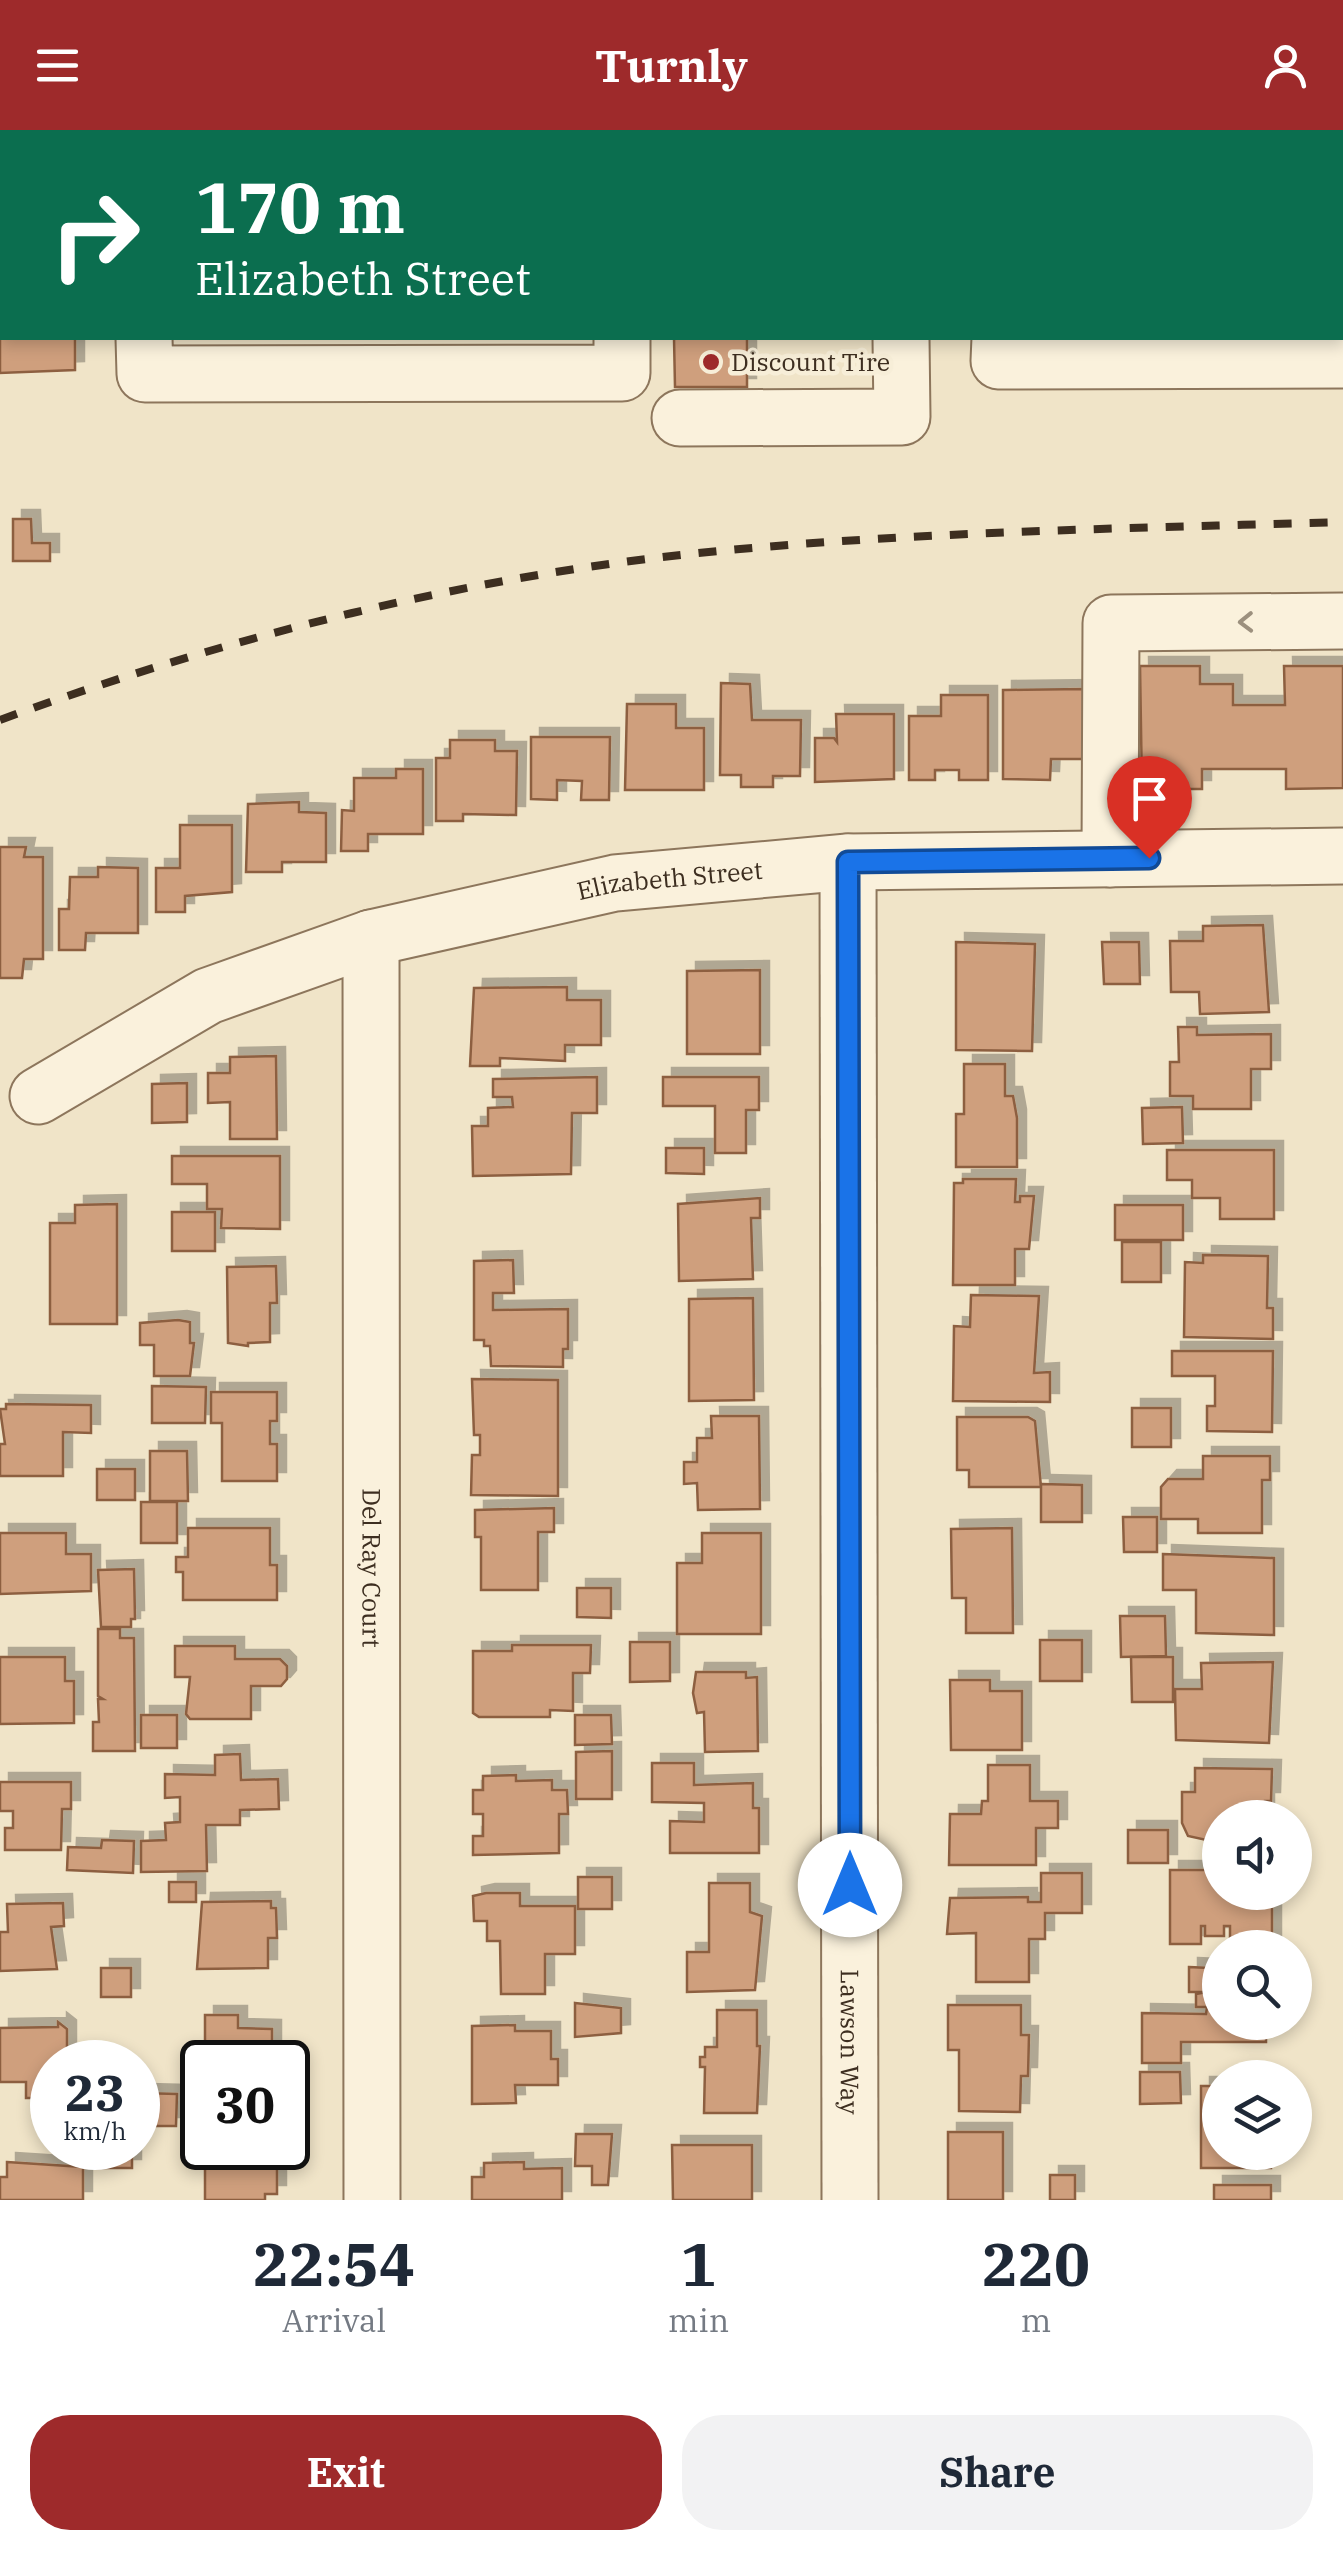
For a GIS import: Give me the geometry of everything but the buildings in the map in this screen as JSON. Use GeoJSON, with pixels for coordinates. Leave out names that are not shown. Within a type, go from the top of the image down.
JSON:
{"type":"FeatureCollection","features":[{"type":"Feature","properties":{"kind":"street"},"geometry":{"type":"LineString","coordinates":[[144,340],[145,374],[392,356],[622,373],[622,340]]}},
{"type":"Feature","properties":{"kind":"street"},"geometry":{"type":"LineString","coordinates":[[680,418],[902,417],[902,340]]}},
{"type":"Feature","properties":{"kind":"street"},"geometry":{"type":"LineString","coordinates":[[1000,340],[999,361],[1343,360]]}},
{"type":"Feature","properties":{"kind":"street"},"geometry":{"type":"LineString","coordinates":[[1110,859],[1110,623],[1343,621]]}},
{"type":"Feature","properties":{"kind":"street","name":"Elizabeth Street"},"geometry":{"type":"LineString","coordinates":[[38,1096],[208,996],[370,938],[616,883],[848,862],[1343,856]]}},
{"type":"Feature","properties":{"kind":"street","name":"Lawson Way"},"geometry":{"type":"LineString","coordinates":[[848,862],[850,2200]]}},
{"type":"Feature","properties":{"kind":"street","name":"Del Ray Court"},"geometry":{"type":"LineString","coordinates":[[370,938],[372,2200]]}},
{"type":"Feature","properties":{"kind":"railway"},"geometry":{"type":"LineString","coordinates":[[0,720],[272,633],[364,610],[551,573],[740,549],[891,538],[1343,522]]}},
{"type":"Feature","properties":{"kind":"place","name":"Discount Tire"},"geometry":{"type":"Point","coordinates":[711,362]}},
{"type":"Feature","properties":{"kind":"route"},"geometry":{"type":"LineString","coordinates":[[850,1885],[848,862],[1149,858]]}}]}
